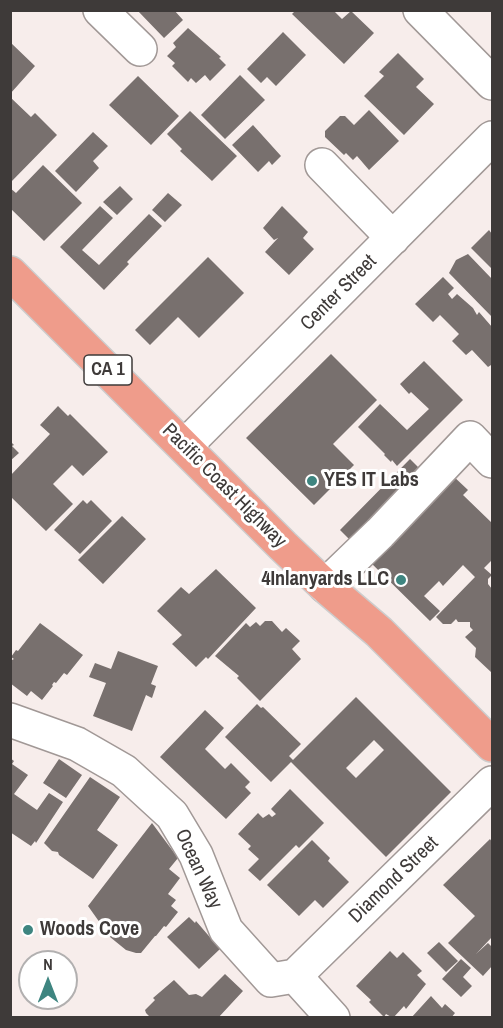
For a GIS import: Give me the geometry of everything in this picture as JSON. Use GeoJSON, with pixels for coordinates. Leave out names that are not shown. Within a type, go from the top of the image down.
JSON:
{"type":"FeatureCollection","features":[{"type":"Feature","properties":{"kind":"highway","name":"Pacific Coast Highway"},"geometry":{"type":"LineString","coordinates":[[10,273],[325,586],[379,632],[492,745]]}},
{"type":"Feature","properties":{"kind":"street"},"geometry":{"type":"LineString","coordinates":[[100,10],[140,49]]}},
{"type":"Feature","properties":{"kind":"street"},"geometry":{"type":"LineString","coordinates":[[420,10],[492,83]]}},
{"type":"Feature","properties":{"kind":"street","name":"Center Street"},"geometry":{"type":"LineString","coordinates":[[185,446],[492,138]]}},
{"type":"Feature","properties":{"kind":"street"},"geometry":{"type":"LineString","coordinates":[[322,165],[393,238]]}},
{"type":"Feature","properties":{"kind":"street"},"geometry":{"type":"LineString","coordinates":[[325,586],[380,533],[470,438],[492,461]]}},
{"type":"Feature","properties":{"kind":"street","name":"Ocean Way"},"geometry":{"type":"LineString","coordinates":[[10,720],[77,744],[124,771],[172,815],[196,855],[226,930],[271,980],[295,976]]}},
{"type":"Feature","properties":{"kind":"street","name":"Diamond Street"},"geometry":{"type":"LineString","coordinates":[[295,976],[492,783]]}},
{"type":"Feature","properties":{"kind":"street"},"geometry":{"type":"LineString","coordinates":[[295,976],[333,1017]]}},
{"type":"Feature","properties":{"kind":"building"},"geometry":{"type":"Polygon","coordinates":[[[137,10],[174,10],[183,20],[164,38],[137,10]]]}},
{"type":"Feature","properties":{"kind":"building"},"geometry":{"type":"Polygon","coordinates":[[[296,10],[333,10],[342,19],[351,11],[374,33],[344,64],[292,14],[296,10]]]}},
{"type":"Feature","properties":{"kind":"building"},"geometry":{"type":"Polygon","coordinates":[[[188,28],[221,57],[219,58],[226,65],[210,81],[205,75],[196,83],[191,78],[188,82],[172,66],[175,63],[167,56],[176,47],[173,43],[188,28]]]}},
{"type":"Feature","properties":{"kind":"building"},"geometry":{"type":"Polygon","coordinates":[[[283,32],[306,55],[276,86],[267,77],[261,83],[247,69],[283,32]]]}},
{"type":"Feature","properties":{"kind":"building"},"geometry":{"type":"Polygon","coordinates":[[[10,42],[35,66],[10,94],[10,42]]]}},
{"type":"Feature","properties":{"kind":"building"},"geometry":{"type":"Polygon","coordinates":[[[398,53],[424,79],[416,87],[434,104],[404,135],[364,96],[384,76],[379,72],[398,53]]]}},
{"type":"Feature","properties":{"kind":"building"},"geometry":{"type":"Polygon","coordinates":[[[240,75],[265,100],[225,139],[201,115],[240,75]]]}},
{"type":"Feature","properties":{"kind":"building"},"geometry":{"type":"Polygon","coordinates":[[[138,76],[179,116],[151,145],[109,105],[138,76]]]}},
{"type":"Feature","properties":{"kind":"building"},"geometry":{"type":"Polygon","coordinates":[[[10,97],[31,117],[35,113],[57,135],[10,183],[10,97]]]}},
{"type":"Feature","properties":{"kind":"building"},"geometry":{"type":"Polygon","coordinates":[[[369,110],[399,141],[369,170],[357,156],[353,160],[346,153],[344,155],[325,137],[325,131],[340,116],[345,116],[354,125],[369,110]]]}},
{"type":"Feature","properties":{"kind":"building"},"geometry":{"type":"Polygon","coordinates":[[[190,111],[237,156],[212,181],[180,151],[182,149],[167,134],[190,111]]]}},
{"type":"Feature","properties":{"kind":"building"},"geometry":{"type":"Polygon","coordinates":[[[253,125],[281,156],[272,165],[269,161],[258,172],[232,145],[253,125]]]}},
{"type":"Feature","properties":{"kind":"building"},"geometry":{"type":"Polygon","coordinates":[[[93,132],[108,146],[93,161],[99,168],[76,192],[55,171],[93,132]]]}},
{"type":"Feature","properties":{"kind":"building"},"geometry":{"type":"Polygon","coordinates":[[[43,165],[82,203],[44,241],[10,208],[10,188],[16,193],[43,165]]]}},
{"type":"Feature","properties":{"kind":"building"},"geometry":{"type":"Polygon","coordinates":[[[120,186],[133,199],[117,215],[103,202],[120,186]]]}},
{"type":"Feature","properties":{"kind":"building"},"geometry":{"type":"Polygon","coordinates":[[[168,193],[182,205],[165,222],[152,210],[168,193]]]}},
{"type":"Feature","properties":{"kind":"building"},"geometry":{"type":"Polygon","coordinates":[[[100,206],[113,218],[82,250],[99,265],[149,214],[162,226],[104,290],[60,247],[100,206]]]}},
{"type":"Feature","properties":{"kind":"building"},"geometry":{"type":"Polygon","coordinates":[[[282,206],[308,232],[303,238],[314,249],[289,275],[265,252],[278,238],[274,240],[263,228],[282,206]]]}},
{"type":"Feature","properties":{"kind":"building"},"geometry":{"type":"Polygon","coordinates":[[[489,230],[492,234],[492,269],[471,248],[489,230]]]}},
{"type":"Feature","properties":{"kind":"building"},"geometry":{"type":"Polygon","coordinates":[[[468,254],[492,279],[492,317],[449,273],[456,260],[468,254]]]}},
{"type":"Feature","properties":{"kind":"building"},"geometry":{"type":"Polygon","coordinates":[[[208,257],[244,293],[199,338],[178,317],[150,345],[135,330],[208,257]]]}},
{"type":"Feature","properties":{"kind":"building"},"geometry":{"type":"Polygon","coordinates":[[[443,277],[454,288],[448,294],[452,299],[457,294],[473,308],[477,315],[479,312],[492,327],[492,367],[491,365],[488,367],[472,350],[466,355],[452,341],[459,334],[440,315],[433,322],[415,304],[443,277]]]}},
{"type":"Feature","properties":{"kind":"building"},"geometry":{"type":"Polygon","coordinates":[[[331,354],[377,400],[333,444],[354,465],[314,505],[246,438],[331,354]]]}},
{"type":"Feature","properties":{"kind":"building"},"geometry":{"type":"Polygon","coordinates":[[[424,361],[463,400],[397,466],[358,427],[380,404],[407,430],[429,409],[400,384],[424,361]]]}},
{"type":"Feature","properties":{"kind":"building"},"geometry":{"type":"Polygon","coordinates":[[[58,406],[68,416],[70,414],[108,452],[83,476],[72,465],[53,484],[73,504],[46,531],[10,496],[10,476],[50,434],[40,425],[58,406]]]}},
{"type":"Feature","properties":{"kind":"building"},"geometry":{"type":"Polygon","coordinates":[[[10,441],[19,453],[10,461],[10,441]]]}},
{"type":"Feature","properties":{"kind":"building"},"geometry":{"type":"Polygon","coordinates":[[[410,459],[428,477],[358,548],[340,530],[410,459]]]}},
{"type":"Feature","properties":{"kind":"building"},"geometry":{"type":"Polygon","coordinates":[[[451,474],[468,490],[463,495],[492,523],[492,560],[484,568],[492,575],[488,579],[488,584],[492,589],[492,673],[475,657],[476,648],[465,637],[473,630],[470,622],[458,622],[456,619],[451,624],[443,624],[436,617],[475,577],[463,565],[443,586],[439,581],[424,596],[440,611],[430,621],[368,560],[451,474]]]}},
{"type":"Feature","properties":{"kind":"building"},"geometry":{"type":"Polygon","coordinates":[[[83,500],[87,504],[91,500],[112,521],[80,554],[54,530],[83,500]]]}},
{"type":"Feature","properties":{"kind":"building"},"geometry":{"type":"Polygon","coordinates":[[[122,516],[146,539],[103,584],[78,560],[122,516]]]}},
{"type":"Feature","properties":{"kind":"building"},"geometry":{"type":"Polygon","coordinates":[[[216,569],[256,608],[208,659],[206,657],[196,667],[172,644],[182,635],[157,611],[181,587],[189,594],[216,569]]]}},
{"type":"Feature","properties":{"kind":"building"},"geometry":{"type":"Polygon","coordinates":[[[265,621],[272,621],[282,632],[286,628],[300,641],[292,649],[301,659],[260,701],[237,678],[239,676],[215,656],[246,623],[250,627],[256,622],[260,626],[265,621]]]}},
{"type":"Feature","properties":{"kind":"building"},"geometry":{"type":"Polygon","coordinates":[[[40,623],[83,655],[67,675],[64,673],[56,683],[54,682],[42,700],[31,691],[27,696],[10,683],[10,661],[14,659],[11,657],[40,623]]]}},
{"type":"Feature","properties":{"kind":"building"},"geometry":{"type":"Polygon","coordinates":[[[118,651],[158,666],[151,684],[156,686],[152,698],[146,695],[132,731],[93,716],[106,683],[89,677],[95,663],[111,669],[118,651]]]}},
{"type":"Feature","properties":{"kind":"building"},"geometry":{"type":"Polygon","coordinates":[[[356,697],[451,792],[386,857],[291,762],[271,782],[225,737],[257,704],[263,707],[301,744],[289,756],[293,760],[356,697]],[[374,740],[346,768],[356,778],[384,750],[374,740]]]}},
{"type":"Feature","properties":{"kind":"building"},"geometry":{"type":"Polygon","coordinates":[[[205,710],[224,728],[205,749],[225,769],[231,763],[250,782],[245,787],[251,793],[226,819],[160,757],[205,710]]]}},
{"type":"Feature","properties":{"kind":"building"},"geometry":{"type":"Polygon","coordinates":[[[10,758],[14,761],[12,764],[28,775],[14,794],[37,810],[49,793],[63,802],[36,843],[35,841],[31,846],[10,832],[10,758]]]}},
{"type":"Feature","properties":{"kind":"building"},"geometry":{"type":"Polygon","coordinates":[[[59,759],[82,775],[66,798],[43,783],[59,759]]]}},
{"type":"Feature","properties":{"kind":"building"},"geometry":{"type":"Polygon","coordinates":[[[90,777],[120,797],[97,830],[118,845],[93,879],[44,843],[90,777]]]}},
{"type":"Feature","properties":{"kind":"building"},"geometry":{"type":"Polygon","coordinates":[[[290,789],[324,823],[299,848],[296,845],[260,881],[248,870],[259,859],[248,849],[251,846],[238,834],[258,813],[263,818],[269,814],[272,817],[276,814],[271,809],[290,789]]]}},
{"type":"Feature","properties":{"kind":"building"},"geometry":{"type":"Polygon","coordinates":[[[152,823],[178,858],[169,869],[180,878],[168,894],[176,900],[171,906],[178,912],[141,953],[136,953],[126,950],[110,937],[88,906],[152,823]]]}},
{"type":"Feature","properties":{"kind":"building"},"geometry":{"type":"Polygon","coordinates":[[[490,839],[492,842],[492,937],[476,954],[488,943],[492,947],[492,966],[483,976],[448,943],[475,916],[443,885],[490,839]]]}},
{"type":"Feature","properties":{"kind":"building"},"geometry":{"type":"Polygon","coordinates":[[[312,840],[330,858],[328,861],[349,882],[323,908],[315,900],[299,916],[267,885],[312,840]]]}},
{"type":"Feature","properties":{"kind":"building"},"geometry":{"type":"Polygon","coordinates":[[[189,917],[195,923],[196,921],[220,949],[199,969],[167,937],[189,917]]]}},
{"type":"Feature","properties":{"kind":"building"},"geometry":{"type":"Polygon","coordinates":[[[439,942],[458,961],[446,972],[427,953],[439,942]]]}},
{"type":"Feature","properties":{"kind":"building"},"geometry":{"type":"Polygon","coordinates":[[[390,951],[397,958],[403,952],[422,971],[417,975],[426,984],[406,1009],[404,1006],[393,1018],[386,1014],[384,1017],[356,986],[390,951]]]}},
{"type":"Feature","properties":{"kind":"building"},"geometry":{"type":"Polygon","coordinates":[[[461,959],[471,968],[463,977],[472,986],[461,997],[442,979],[461,959]]]}},
{"type":"Feature","properties":{"kind":"building"},"geometry":{"type":"Polygon","coordinates":[[[225,974],[243,991],[218,1018],[151,1018],[146,1013],[145,1010],[155,1000],[153,998],[174,980],[189,995],[196,994],[202,997],[225,974]]]}},
{"type":"Feature","properties":{"kind":"building"},"geometry":{"type":"Polygon","coordinates":[[[431,996],[442,1008],[445,1004],[455,1013],[451,1018],[411,1018],[431,996]]]}},
{"type":"Feature","properties":{"kind":"place","name":"YES IT Labs"},"geometry":{"type":"Point","coordinates":[312,481]}},
{"type":"Feature","properties":{"kind":"place","name":"4Inlanyards LLC"},"geometry":{"type":"Point","coordinates":[401,580]}},
{"type":"Feature","properties":{"kind":"place","name":"Woods Cove"},"geometry":{"type":"Point","coordinates":[28,930]}}]}
